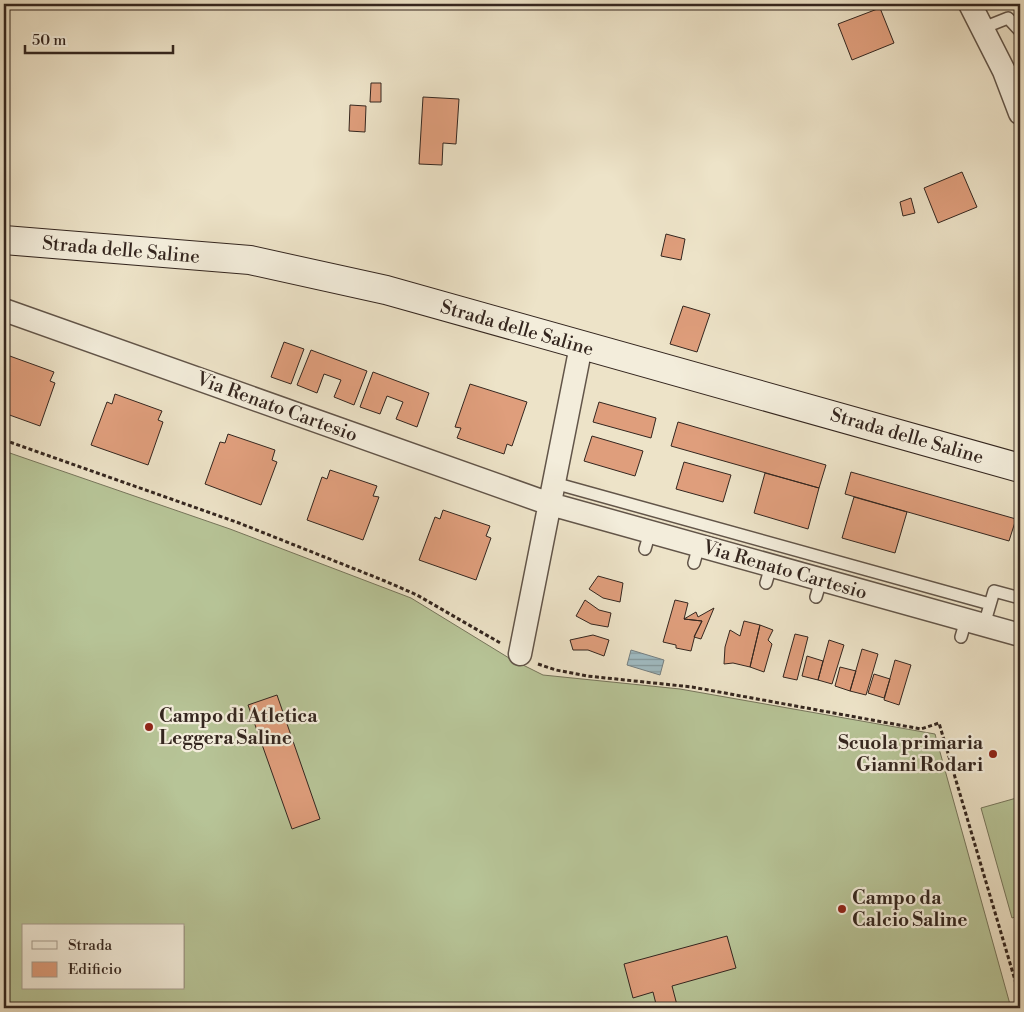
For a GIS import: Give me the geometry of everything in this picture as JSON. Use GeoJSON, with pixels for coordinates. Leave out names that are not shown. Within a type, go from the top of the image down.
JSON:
{"type":"FeatureCollection","features":[{"type":"Feature","properties":{"kind":"street"},"geometry":{"type":"LineString","coordinates":[[970,4],[1004,71],[1020,113]]}},
{"type":"Feature","properties":{"kind":"street","name":"Strada delle Saline"},"geometry":{"type":"LineString","coordinates":[[4,240],[250,260],[386,290],[1020,468]]}},
{"type":"Feature","properties":{"kind":"street","name":"Via Renato Cartesio"},"geometry":{"type":"LineString","coordinates":[[4,310],[552,493],[648,530],[696,554],[769,574],[819,578],[1020,635]]}},
{"type":"Feature","properties":{"kind":"street"},"geometry":{"type":"LineString","coordinates":[[520,654],[581,346]]}},
{"type":"Feature","properties":{"kind":"lane"},"geometry":{"type":"LineString","coordinates":[[983,28],[1008,18],[1020,31]]}},
{"type":"Feature","properties":{"kind":"lane"},"geometry":{"type":"LineString","coordinates":[[648,530],[819,578]]}},
{"type":"Feature","properties":{"kind":"lane"},"geometry":{"type":"LineString","coordinates":[[975,622],[994,591],[1020,598]]}},
{"type":"Feature","properties":{"kind":"path"},"geometry":{"type":"LineString","coordinates":[[4,440],[239,523],[385,581],[417,595],[542,666],[587,676],[692,687],[921,729],[940,723],[1020,997]]}},
{"type":"Feature","properties":{"kind":"green space"},"geometry":{"type":"Polygon","coordinates":[[[4,451],[230,529],[411,598],[509,658],[543,675],[680,689],[935,734],[1011,1008],[4,1008],[4,451]]]}},
{"type":"Feature","properties":{"kind":"green space"},"geometry":{"type":"Polygon","coordinates":[[[1020,797],[1020,915],[1012,918],[981,808],[1020,797]]]}},
{"type":"Feature","properties":{"kind":"water"},"geometry":{"type":"Polygon","coordinates":[[[631,650],[664,660],[660,675],[627,665],[631,650]]]}},
{"type":"Feature","properties":{"kind":"building"},"geometry":{"type":"Polygon","coordinates":[[[880,8],[894,43],[852,60],[838,24],[880,8]]]}},
{"type":"Feature","properties":{"kind":"building"},"geometry":{"type":"Polygon","coordinates":[[[371,83],[381,83],[381,102],[370,102],[371,83]]]}},
{"type":"Feature","properties":{"kind":"building"},"geometry":{"type":"Polygon","coordinates":[[[423,97],[459,99],[456,144],[443,143],[442,165],[419,164],[423,97]]]}},
{"type":"Feature","properties":{"kind":"building"},"geometry":{"type":"Polygon","coordinates":[[[350,105],[366,106],[365,132],[349,131],[350,105]]]}},
{"type":"Feature","properties":{"kind":"building"},"geometry":{"type":"Polygon","coordinates":[[[962,172],[977,207],[938,223],[924,188],[962,172]]]}},
{"type":"Feature","properties":{"kind":"building"},"geometry":{"type":"Polygon","coordinates":[[[911,198],[915,213],[903,216],[900,202],[911,198]]]}},
{"type":"Feature","properties":{"kind":"building"},"geometry":{"type":"Polygon","coordinates":[[[666,234],[685,239],[681,260],[661,256],[666,234]]]}},
{"type":"Feature","properties":{"kind":"building"},"geometry":{"type":"Polygon","coordinates":[[[683,306],[710,314],[697,352],[670,344],[683,306]]]}},
{"type":"Feature","properties":{"kind":"building"},"geometry":{"type":"Polygon","coordinates":[[[284,342],[304,349],[291,384],[271,377],[284,342]]]}},
{"type":"Feature","properties":{"kind":"building"},"geometry":{"type":"Polygon","coordinates":[[[311,350],[367,371],[354,405],[334,397],[341,380],[324,374],[317,393],[297,385],[311,350]]]}},
{"type":"Feature","properties":{"kind":"building"},"geometry":{"type":"Polygon","coordinates":[[[7,355],[54,372],[50,381],[55,383],[40,426],[4,413],[4,364],[7,355]]]}},
{"type":"Feature","properties":{"kind":"building"},"geometry":{"type":"Polygon","coordinates":[[[373,372],[429,393],[417,427],[396,419],[403,402],[387,396],[380,414],[360,407],[373,372]]]}},
{"type":"Feature","properties":{"kind":"building"},"geometry":{"type":"Polygon","coordinates":[[[470,384],[527,402],[512,446],[507,444],[504,454],[457,438],[461,428],[455,427],[470,384]]]}},
{"type":"Feature","properties":{"kind":"building"},"geometry":{"type":"Polygon","coordinates":[[[115,394],[162,411],[158,420],[163,422],[148,465],[91,445],[107,402],[112,404],[115,394]]]}},
{"type":"Feature","properties":{"kind":"building"},"geometry":{"type":"Polygon","coordinates":[[[599,402],[656,418],[651,438],[593,422],[599,402]]]}},
{"type":"Feature","properties":{"kind":"building"},"geometry":{"type":"Polygon","coordinates":[[[678,422],[826,465],[819,488],[671,446],[678,422]]]}},
{"type":"Feature","properties":{"kind":"building"},"geometry":{"type":"Polygon","coordinates":[[[228,434],[275,450],[272,460],[277,462],[261,505],[205,484],[220,442],[225,443],[228,434]]]}},
{"type":"Feature","properties":{"kind":"building"},"geometry":{"type":"Polygon","coordinates":[[[592,436],[643,451],[635,476],[584,461],[592,436]]]}},
{"type":"Feature","properties":{"kind":"building"},"geometry":{"type":"Polygon","coordinates":[[[684,462],[731,475],[723,502],[676,489],[684,462]]]}},
{"type":"Feature","properties":{"kind":"building"},"geometry":{"type":"Polygon","coordinates":[[[330,470],[377,486],[373,496],[379,497],[363,540],[307,520],[322,477],[327,479],[330,470]]]}},
{"type":"Feature","properties":{"kind":"building"},"geometry":{"type":"Polygon","coordinates":[[[851,472],[1016,519],[1009,541],[845,494],[851,472]]]}},
{"type":"Feature","properties":{"kind":"building"},"geometry":{"type":"Polygon","coordinates":[[[765,473],[819,488],[808,529],[754,513],[765,473]]]}},
{"type":"Feature","properties":{"kind":"building"},"geometry":{"type":"Polygon","coordinates":[[[854,497],[907,512],[895,553],[842,538],[854,497]]]}},
{"type":"Feature","properties":{"kind":"building"},"geometry":{"type":"Polygon","coordinates":[[[443,510],[490,526],[486,536],[491,538],[476,580],[419,560],[435,517],[440,519],[443,510]]]}},
{"type":"Feature","properties":{"kind":"building"},"geometry":{"type":"Polygon","coordinates":[[[598,576],[623,583],[620,602],[603,598],[589,589],[598,576]]]}},
{"type":"Feature","properties":{"kind":"building"},"geometry":{"type":"Polygon","coordinates":[[[585,600],[599,610],[611,613],[608,627],[591,624],[576,616],[585,600]]]}},
{"type":"Feature","properties":{"kind":"building"},"geometry":{"type":"Polygon","coordinates":[[[675,600],[688,603],[684,619],[702,621],[695,635],[691,651],[676,648],[676,645],[663,642],[675,600]]]}},
{"type":"Feature","properties":{"kind":"building"},"geometry":{"type":"Polygon","coordinates":[[[714,608],[701,639],[694,637],[702,621],[684,619],[696,612],[698,617],[714,608]]]}},
{"type":"Feature","properties":{"kind":"building"},"geometry":{"type":"Polygon","coordinates":[[[744,621],[760,625],[750,667],[733,663],[724,664],[725,647],[730,630],[740,636],[744,621]]]}},
{"type":"Feature","properties":{"kind":"building"},"geometry":{"type":"Polygon","coordinates":[[[760,625],[773,630],[768,640],[772,644],[764,672],[750,667],[760,625]]]}},
{"type":"Feature","properties":{"kind":"building"},"geometry":{"type":"Polygon","coordinates":[[[795,634],[808,637],[797,680],[783,677],[795,634]]]}},
{"type":"Feature","properties":{"kind":"building"},"geometry":{"type":"Polygon","coordinates":[[[593,635],[609,640],[604,656],[588,650],[573,650],[570,640],[593,635]]]}},
{"type":"Feature","properties":{"kind":"building"},"geometry":{"type":"Polygon","coordinates":[[[829,640],[844,645],[832,684],[818,680],[829,640]]]}},
{"type":"Feature","properties":{"kind":"building"},"geometry":{"type":"Polygon","coordinates":[[[862,649],[878,654],[866,695],[850,691],[862,649]]]}},
{"type":"Feature","properties":{"kind":"building"},"geometry":{"type":"Polygon","coordinates":[[[807,656],[823,661],[818,680],[802,676],[807,656]]]}},
{"type":"Feature","properties":{"kind":"building"},"geometry":{"type":"Polygon","coordinates":[[[895,660],[911,665],[899,705],[884,700],[895,660]]]}},
{"type":"Feature","properties":{"kind":"building"},"geometry":{"type":"Polygon","coordinates":[[[840,667],[856,671],[850,691],[835,686],[840,667]]]}},
{"type":"Feature","properties":{"kind":"building"},"geometry":{"type":"Polygon","coordinates":[[[874,674],[890,679],[884,698],[868,693],[874,674]]]}},
{"type":"Feature","properties":{"kind":"building"},"geometry":{"type":"Polygon","coordinates":[[[277,695],[320,819],[292,829],[248,705],[277,695]]]}},
{"type":"Feature","properties":{"kind":"building"},"geometry":{"type":"Polygon","coordinates":[[[727,936],[736,968],[672,986],[677,1005],[667,1008],[657,1008],[653,992],[633,998],[624,964],[727,936]]]}},
{"type":"Feature","properties":{"kind":"place","name":"Campo di Atletica Leggera Saline"},"geometry":{"type":"Point","coordinates":[149,727]}},
{"type":"Feature","properties":{"kind":"place","name":"Scuola primaria Gianni Rodari"},"geometry":{"type":"Point","coordinates":[993,754]}},
{"type":"Feature","properties":{"kind":"place","name":"Campo da Calcio Saline"},"geometry":{"type":"Point","coordinates":[842,909]}}]}
